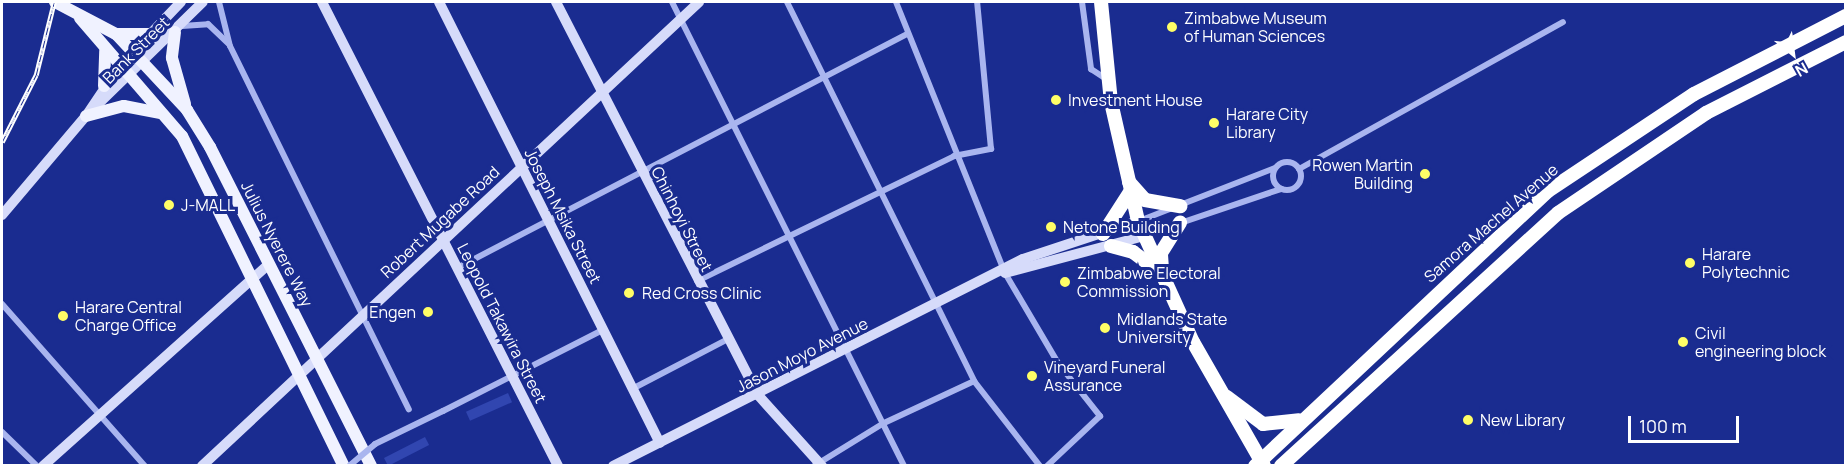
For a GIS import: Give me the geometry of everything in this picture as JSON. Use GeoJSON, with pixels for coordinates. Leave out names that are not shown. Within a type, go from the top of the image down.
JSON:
{"type":"FeatureCollection","features":[{"type":"Feature","properties":{"kind":"highway"},"geometry":{"type":"LineString","coordinates":[[1101,2],[1109,80],[1128,185],[1138,221],[1216,384],[1260,464]]}},
{"type":"Feature","properties":{"kind":"highway","name":"Samora Machel Avenue"},"geometry":{"type":"LineString","coordinates":[[1260,464],[1304,419],[1548,190],[1694,94],[1844,16]]}},
{"type":"Feature","properties":{"kind":"highway"},"geometry":{"type":"LineString","coordinates":[[1281,465],[1558,213],[1706,113],[1845,42]]}},
{"type":"Feature","properties":{"kind":"highway"},"geometry":{"type":"LineString","coordinates":[[1128,185],[1145,200],[1180,206]]}},
{"type":"Feature","properties":{"kind":"highway"},"geometry":{"type":"LineString","coordinates":[[1103,234],[1128,185]]}},
{"type":"Feature","properties":{"kind":"highway"},"geometry":{"type":"LineString","coordinates":[[1162,274],[1161,253],[1180,222]]}},
{"type":"Feature","properties":{"kind":"highway"},"geometry":{"type":"LineString","coordinates":[[1111,246],[1133,252],[1162,274]]}},
{"type":"Feature","properties":{"kind":"highway"},"geometry":{"type":"LineString","coordinates":[[1216,384],[1263,424],[1283,426],[1304,419]]}},
{"type":"Feature","properties":{"kind":"main road"},"geometry":{"type":"LineString","coordinates":[[55,2],[80,18],[116,34],[136,38],[150,34]]}},
{"type":"Feature","properties":{"kind":"main road"},"geometry":{"type":"LineString","coordinates":[[80,18],[105,51],[162,115],[197,163],[301,371],[344,465]]}},
{"type":"Feature","properties":{"kind":"main road"},"geometry":{"type":"LineString","coordinates":[[177,30],[172,58],[187,110]]}},
{"type":"Feature","properties":{"kind":"main road","name":"Julius Nyerere Way"},"geometry":{"type":"LineString","coordinates":[[116,34],[147,62],[187,110],[317,356],[371,465]]}},
{"type":"Feature","properties":{"kind":"main road"},"geometry":{"type":"LineString","coordinates":[[104,86],[105,51]]}},
{"type":"Feature","properties":{"kind":"main road"},"geometry":{"type":"LineString","coordinates":[[86,116],[124,106],[162,115]]}},
{"type":"Feature","properties":{"kind":"street"},"geometry":{"type":"LineString","coordinates":[[2,214],[86,116],[104,86],[119,67],[181,2]]}},
{"type":"Feature","properties":{"kind":"street","name":"Bank Street"},"geometry":{"type":"LineString","coordinates":[[86,116],[147,62],[203,2]]}},
{"type":"Feature","properties":{"kind":"street"},"geometry":{"type":"LineString","coordinates":[[219,2],[230,46],[409,409]]}},
{"type":"Feature","properties":{"kind":"street","name":"Leopold Takawira Street"},"geometry":{"type":"LineString","coordinates":[[322,2],[558,465]]}},
{"type":"Feature","properties":{"kind":"street","name":"Joseph Msika Street"},"geometry":{"type":"LineString","coordinates":[[439,2],[660,443]]}},
{"type":"Feature","properties":{"kind":"street","name":"Chinhoyi Street"},"geometry":{"type":"LineString","coordinates":[[556,2],[697,281],[758,394],[818,464]]}},
{"type":"Feature","properties":{"kind":"street"},"geometry":{"type":"LineString","coordinates":[[672,2],[904,465]]}},
{"type":"Feature","properties":{"kind":"street","name":"Robert Mugabe Road"},"geometry":{"type":"LineString","coordinates":[[202,465],[699,2]]}},
{"type":"Feature","properties":{"kind":"street"},"geometry":{"type":"LineString","coordinates":[[787,2],[974,381],[1040,465]]}},
{"type":"Feature","properties":{"kind":"street"},"geometry":{"type":"LineString","coordinates":[[896,2],[954,156],[1005,273],[1058,363],[1100,416],[1047,465]]}},
{"type":"Feature","properties":{"kind":"street"},"geometry":{"type":"LineString","coordinates":[[697,281],[954,156],[991,149],[977,2]]}},
{"type":"Feature","properties":{"kind":"street"},"geometry":{"type":"LineString","coordinates":[[1082,2],[1091,69],[1109,80]]}},
{"type":"Feature","properties":{"kind":"street"},"geometry":{"type":"LineString","coordinates":[[1299,169],[1563,22]]}},
{"type":"Feature","properties":{"kind":"street"},"geometry":{"type":"LineString","coordinates":[[177,30],[208,24],[230,46]]}},
{"type":"Feature","properties":{"kind":"street"},"geometry":{"type":"LineString","coordinates":[[457,268],[640,170],[908,34]]}},
{"type":"Feature","properties":{"kind":"street"},"geometry":{"type":"LineString","coordinates":[[1138,221],[1289,162],[1299,169]]}},
{"type":"Feature","properties":{"kind":"street"},"geometry":{"type":"LineString","coordinates":[[1275,168],[1273,178],[1281,189]]}},
{"type":"Feature","properties":{"kind":"street"},"geometry":{"type":"LineString","coordinates":[[1144,236],[1180,222],[1296,186],[1299,169]]}},
{"type":"Feature","properties":{"kind":"street","name":"Jason Moyo Avenue"},"geometry":{"type":"LineString","coordinates":[[1005,273],[1023,259],[1138,221]]}},
{"type":"Feature","properties":{"kind":"street","name":"Jason Moyo Avenue"},"geometry":{"type":"LineString","coordinates":[[613,465],[634,461],[660,443],[1005,273],[1144,236]]}},
{"type":"Feature","properties":{"kind":"street"},"geometry":{"type":"LineString","coordinates":[[44,465],[252,276],[268,266]]}},
{"type":"Feature","properties":{"kind":"street"},"geometry":{"type":"LineString","coordinates":[[2,304],[145,465]]}},
{"type":"Feature","properties":{"kind":"street"},"geometry":{"type":"LineString","coordinates":[[349,465],[375,444],[603,330]]}},
{"type":"Feature","properties":{"kind":"street"},"geometry":{"type":"LineString","coordinates":[[632,389],[728,339]]}},
{"type":"Feature","properties":{"kind":"street"},"geometry":{"type":"LineString","coordinates":[[818,464],[884,423],[974,381]]}},
{"type":"Feature","properties":{"kind":"street"},"geometry":{"type":"LineString","coordinates":[[2,432],[37,465]]}},
{"type":"Feature","properties":{"kind":"shaded area"},"geometry":{"type":"Polygon","coordinates":[[[508,393],[512,402],[470,421],[466,412],[508,393]]]}},
{"type":"Feature","properties":{"kind":"shaded area"},"geometry":{"type":"Polygon","coordinates":[[[425,437],[429,445],[388,466],[384,458],[425,437]]]}},
{"type":"Feature","properties":{"kind":"railway"},"geometry":{"type":"LineString","coordinates":[[2,142],[36,75],[54,2]]}},
{"type":"Feature","properties":{"kind":"place","name":"Zimbabwe Museum of Human Sciences"},"geometry":{"type":"Point","coordinates":[1172,27]}},
{"type":"Feature","properties":{"kind":"place","name":"Investment House"},"geometry":{"type":"Point","coordinates":[1056,100]}},
{"type":"Feature","properties":{"kind":"place","name":"Harare City Library"},"geometry":{"type":"Point","coordinates":[1214,123]}},
{"type":"Feature","properties":{"kind":"place","name":"Rowen Martin Building"},"geometry":{"type":"Point","coordinates":[1425,174]}},
{"type":"Feature","properties":{"kind":"place","name":"J-MALL"},"geometry":{"type":"Point","coordinates":[169,205]}},
{"type":"Feature","properties":{"kind":"place","name":"Netone Building"},"geometry":{"type":"Point","coordinates":[1051,227]}},
{"type":"Feature","properties":{"kind":"place","name":"Harare Polytechnic"},"geometry":{"type":"Point","coordinates":[1690,263]}},
{"type":"Feature","properties":{"kind":"place","name":"Zimbabwe Electoral Commission"},"geometry":{"type":"Point","coordinates":[1065,282]}},
{"type":"Feature","properties":{"kind":"place","name":"Red Cross Clinic"},"geometry":{"type":"Point","coordinates":[629,293]}},
{"type":"Feature","properties":{"kind":"place","name":"Engen"},"geometry":{"type":"Point","coordinates":[428,312]}},
{"type":"Feature","properties":{"kind":"place","name":"Harare Central Charge Office"},"geometry":{"type":"Point","coordinates":[63,316]}},
{"type":"Feature","properties":{"kind":"place","name":"Midlands State University"},"geometry":{"type":"Point","coordinates":[1105,328]}},
{"type":"Feature","properties":{"kind":"place","name":"Civil engineering block"},"geometry":{"type":"Point","coordinates":[1683,342]}},
{"type":"Feature","properties":{"kind":"place","name":"Vineyard Funeral Assurance"},"geometry":{"type":"Point","coordinates":[1032,376]}},
{"type":"Feature","properties":{"kind":"place","name":"New Library"},"geometry":{"type":"Point","coordinates":[1468,420]}}]}
